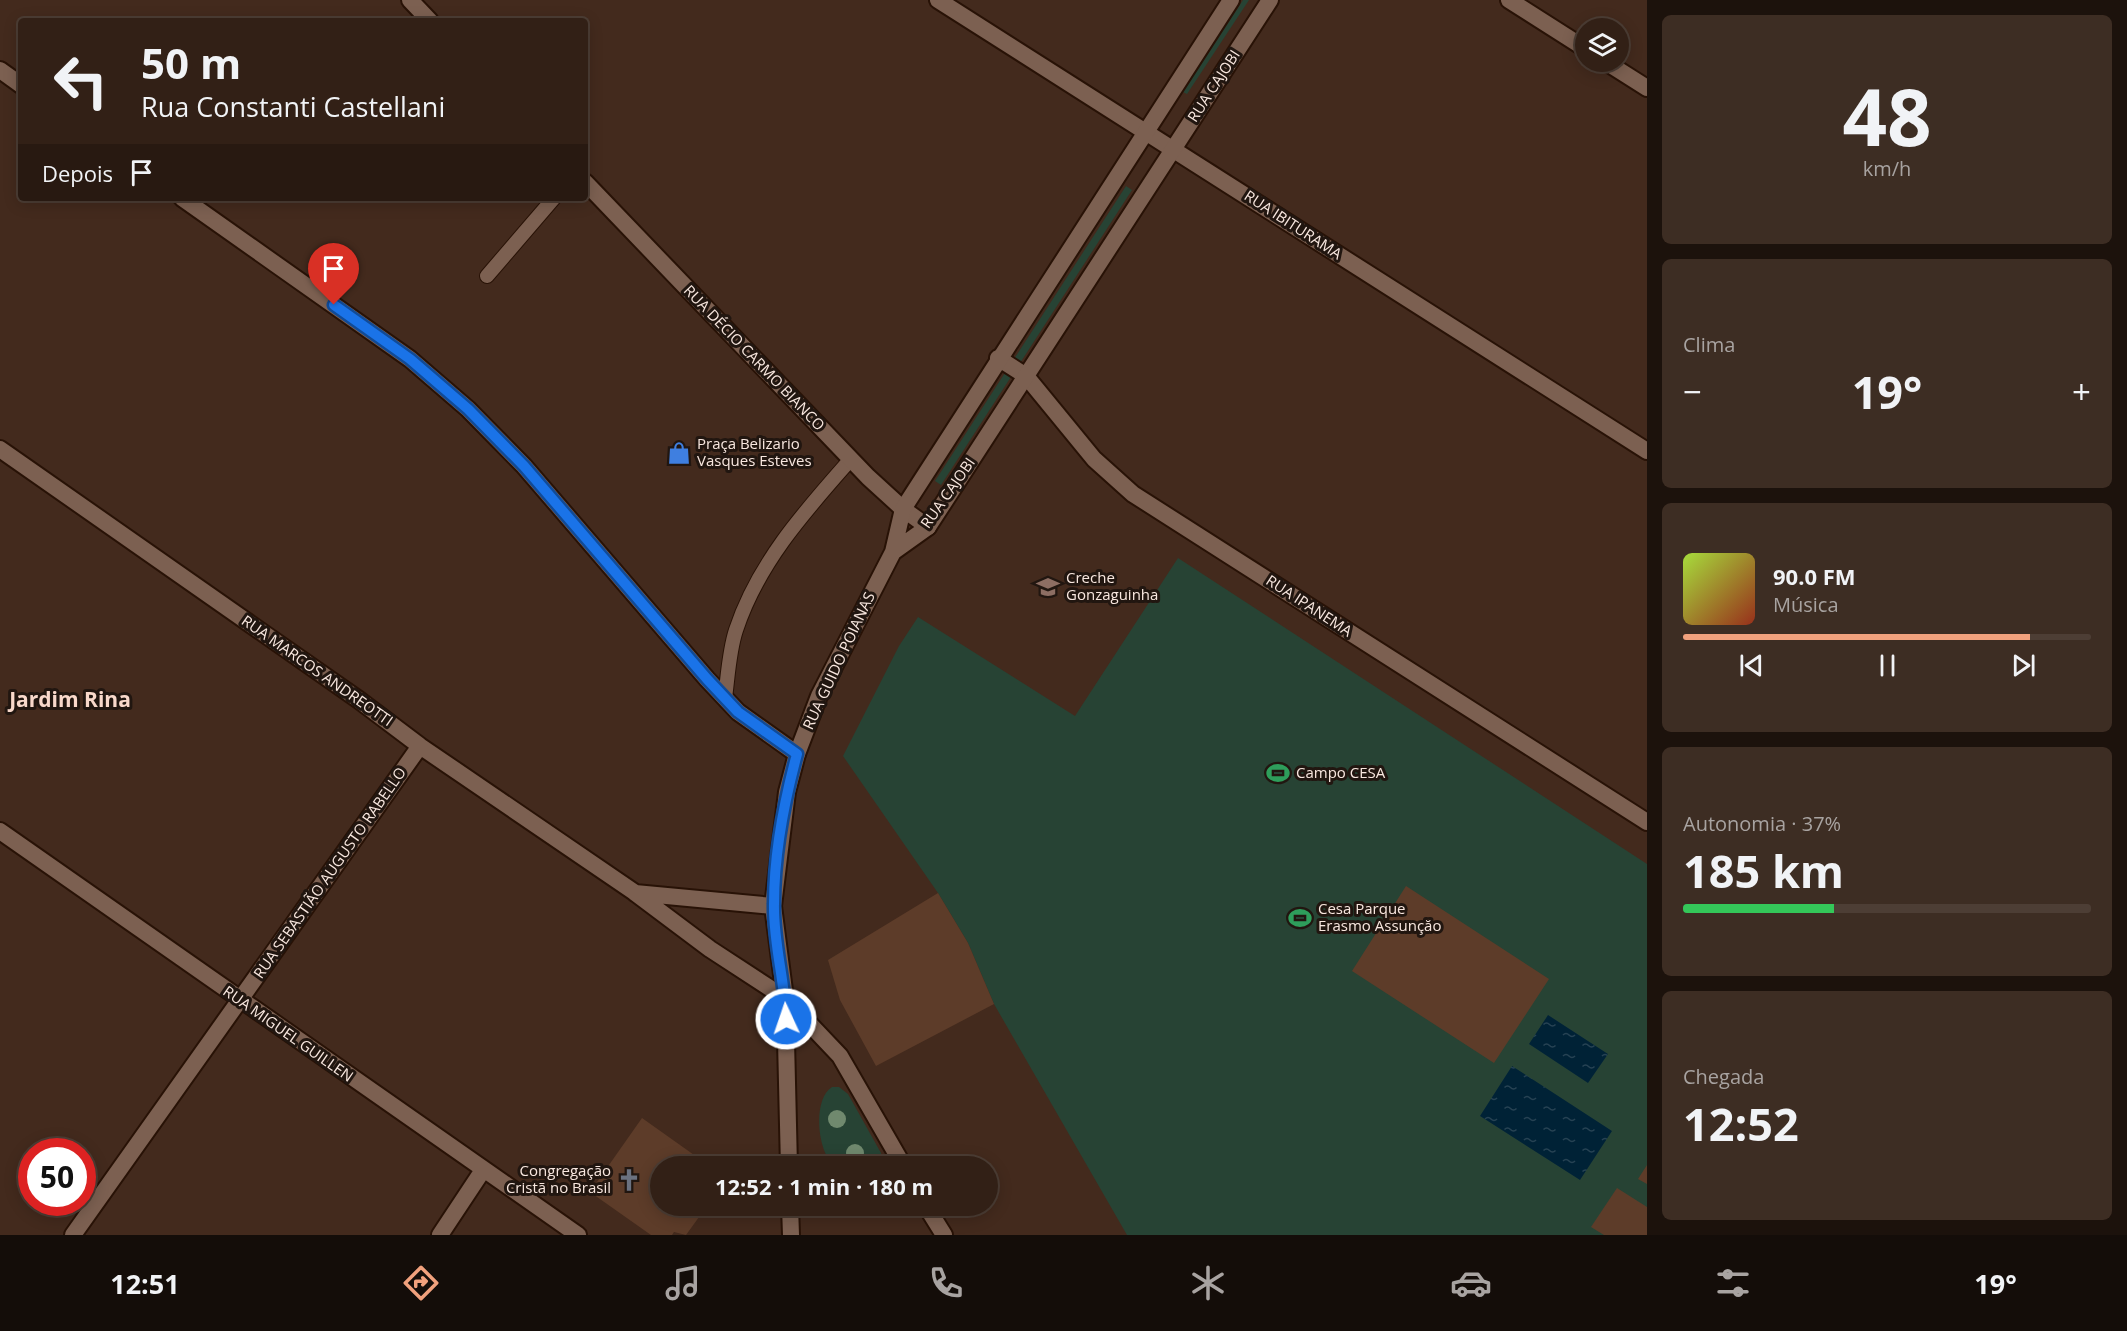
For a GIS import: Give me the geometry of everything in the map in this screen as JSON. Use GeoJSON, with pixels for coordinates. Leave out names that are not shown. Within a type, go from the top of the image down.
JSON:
{"type":"FeatureCollection","features":[{"type":"Feature","properties":{"kind":"street"},"geometry":{"type":"LineString","coordinates":[[410,0],[427,18]]}},
{"type":"Feature","properties":{"kind":"street","name":"RUA IBITURAMA"},"geometry":{"type":"LineString","coordinates":[[938,0],[1647,451]]}},
{"type":"Feature","properties":{"kind":"street","name":"RUA CAJOBI"},"geometry":{"type":"LineString","coordinates":[[892,552],[903,509],[998,358],[1231,0]]}},
{"type":"Feature","properties":{"kind":"street","name":"RUA CAJOBI"},"geometry":{"type":"LineString","coordinates":[[892,552],[928,527],[1270,0]]}},
{"type":"Feature","properties":{"kind":"street"},"geometry":{"type":"LineString","coordinates":[[1509,0],[1575,42]]}},
{"type":"Feature","properties":{"kind":"street"},"geometry":{"type":"LineString","coordinates":[[0,70],[18,83]]}},
{"type":"Feature","properties":{"kind":"street"},"geometry":{"type":"LineString","coordinates":[[1622,72],[1647,88]]}},
{"type":"Feature","properties":{"kind":"street","name":"RUA DÉCIO CARMO BIANCO"},"geometry":{"type":"LineString","coordinates":[[588,185],[851,459],[903,509],[928,527]]}},
{"type":"Feature","properties":{"kind":"street"},"geometry":{"type":"LineString","coordinates":[[186,201],[410,359],[468,409],[524,466],[738,712],[797,754]]}},
{"type":"Feature","properties":{"kind":"street","name":"RUA IPANEMA"},"geometry":{"type":"LineString","coordinates":[[998,358],[1026,376],[1094,459],[1133,494],[1647,822]]}},
{"type":"Feature","properties":{"kind":"street","name":"RUA MARCOS ANDREOTTI"},"geometry":{"type":"LineString","coordinates":[[0,449],[359,700],[420,746],[634,892],[710,949],[785,998],[840,1056],[898,1156]]}},
{"type":"Feature","properties":{"kind":"street","name":"RUA GUIDO POIANAS"},"geometry":{"type":"LineString","coordinates":[[789,1156],[785,998],[773,906],[779,841],[787,792],[797,754],[819,696],[892,552]]}},
{"type":"Feature","properties":{"kind":"street","name":"RUA SEBASTIÃO AUGUSTO RABELLO"},"geometry":{"type":"LineString","coordinates":[[73,1235],[420,746]]}},
{"type":"Feature","properties":{"kind":"street","name":"RUA MIGUEL GUILLEN"},"geometry":{"type":"LineString","coordinates":[[0,831],[578,1235]]}},
{"type":"Feature","properties":{"kind":"street","name":"RUA MARCOS ANDREOTTI"},"geometry":{"type":"LineString","coordinates":[[634,892],[773,906]]}},
{"type":"Feature","properties":{"kind":"street"},"geometry":{"type":"LineString","coordinates":[[440,1235],[483,1170]]}},
{"type":"Feature","properties":{"kind":"street"},"geometry":{"type":"LineString","coordinates":[[790,1216],[791,1235]]}},
{"type":"Feature","properties":{"kind":"street"},"geometry":{"type":"LineString","coordinates":[[932,1216],[944,1235]]}},
{"type":"Feature","properties":{"kind":"lane"},"geometry":{"type":"LineString","coordinates":[[487,276],[551,201]]}},
{"type":"Feature","properties":{"kind":"lane"},"geometry":{"type":"LineString","coordinates":[[725,698],[735,631],[756,582],[790,529],[851,459]]}},
{"type":"Feature","properties":{"kind":"green space"},"geometry":{"type":"Polygon","coordinates":[[[1243,0],[1249,0],[1187,94],[1183,92],[1243,0]]]}},
{"type":"Feature","properties":{"kind":"green space"},"geometry":{"type":"Polygon","coordinates":[[[1126,186],[1132,190],[941,485],[935,481],[1126,186]]]}},
{"type":"Feature","properties":{"kind":"green space","name":"Cesa Parque Erasmo Assunçăo"},"geometry":{"type":"Polygon","coordinates":[[[1178,558],[1647,864],[1647,1235],[1127,1235],[994,1004],[968,943],[938,893],[843,756],[899,646],[918,617],[1075,716],[1178,558]]]}},
{"type":"Feature","properties":{"kind":"green space"},"geometry":{"type":"Polygon","coordinates":[[[832,1087],[839,1087],[848,1094],[881,1156],[828,1156],[819,1127],[819,1114],[826,1093],[832,1087]]]}},
{"type":"Feature","properties":{"kind":"water"},"geometry":{"type":"Polygon","coordinates":[[[1548,1015],[1608,1054],[1588,1083],[1529,1044],[1548,1015]]]}},
{"type":"Feature","properties":{"kind":"water"},"geometry":{"type":"Polygon","coordinates":[[[1512,1066],[1612,1131],[1580,1180],[1480,1116],[1512,1066]]]}},
{"type":"Feature","properties":{"kind":"building"},"geometry":{"type":"Polygon","coordinates":[[[1406,886],[1549,979],[1494,1063],[1352,971],[1406,886]]]}},
{"type":"Feature","properties":{"kind":"building"},"geometry":{"type":"Polygon","coordinates":[[[938,893],[968,943],[994,1004],[876,1066],[840,1000],[828,960],[938,893]]]}},
{"type":"Feature","properties":{"kind":"building","name":"Congregação Cristã no Brasil"},"geometry":{"type":"Polygon","coordinates":[[[642,1118],[696,1156],[650,1156],[650,1216],[700,1216],[686,1235],[674,1232],[672,1235],[651,1235],[590,1192],[642,1118]]]}},
{"type":"Feature","properties":{"kind":"building"},"geometry":{"type":"Polygon","coordinates":[[[1647,1165],[1647,1184],[1638,1179],[1647,1165]]]}},
{"type":"Feature","properties":{"kind":"building"},"geometry":{"type":"Polygon","coordinates":[[[1617,1188],[1647,1207],[1647,1235],[1604,1235],[1591,1227],[1617,1188]]]}},
{"type":"Feature","properties":{"kind":"place","name":"Praça Belizario Vasques Esteves"},"geometry":{"type":"Point","coordinates":[679,453]}},
{"type":"Feature","properties":{"kind":"place","name":"Creche Gonzaguinha"},"geometry":{"type":"Point","coordinates":[1048,587]}},
{"type":"Feature","properties":{"kind":"place","name":"Campo CESA"},"geometry":{"type":"Point","coordinates":[1278,773]}},
{"type":"Feature","properties":{"kind":"place","name":"Cesa Parque Erasmo Assunçăo"},"geometry":{"type":"Point","coordinates":[1300,918]}},
{"type":"Feature","properties":{"kind":"place","name":"Congregação Cristã no Brasil"},"geometry":{"type":"Point","coordinates":[629,1180]}},
{"type":"Feature","properties":{"kind":"district","name":"Jardim Rina"},"geometry":{"type":"Point","coordinates":[70,700]}},
{"type":"Feature","properties":{"kind":"route"},"geometry":{"type":"LineString","coordinates":[[334,305],[410,359],[468,409],[524,466],[738,712],[797,754],[787,792],[779,841],[773,906],[786,1019]]}}]}
